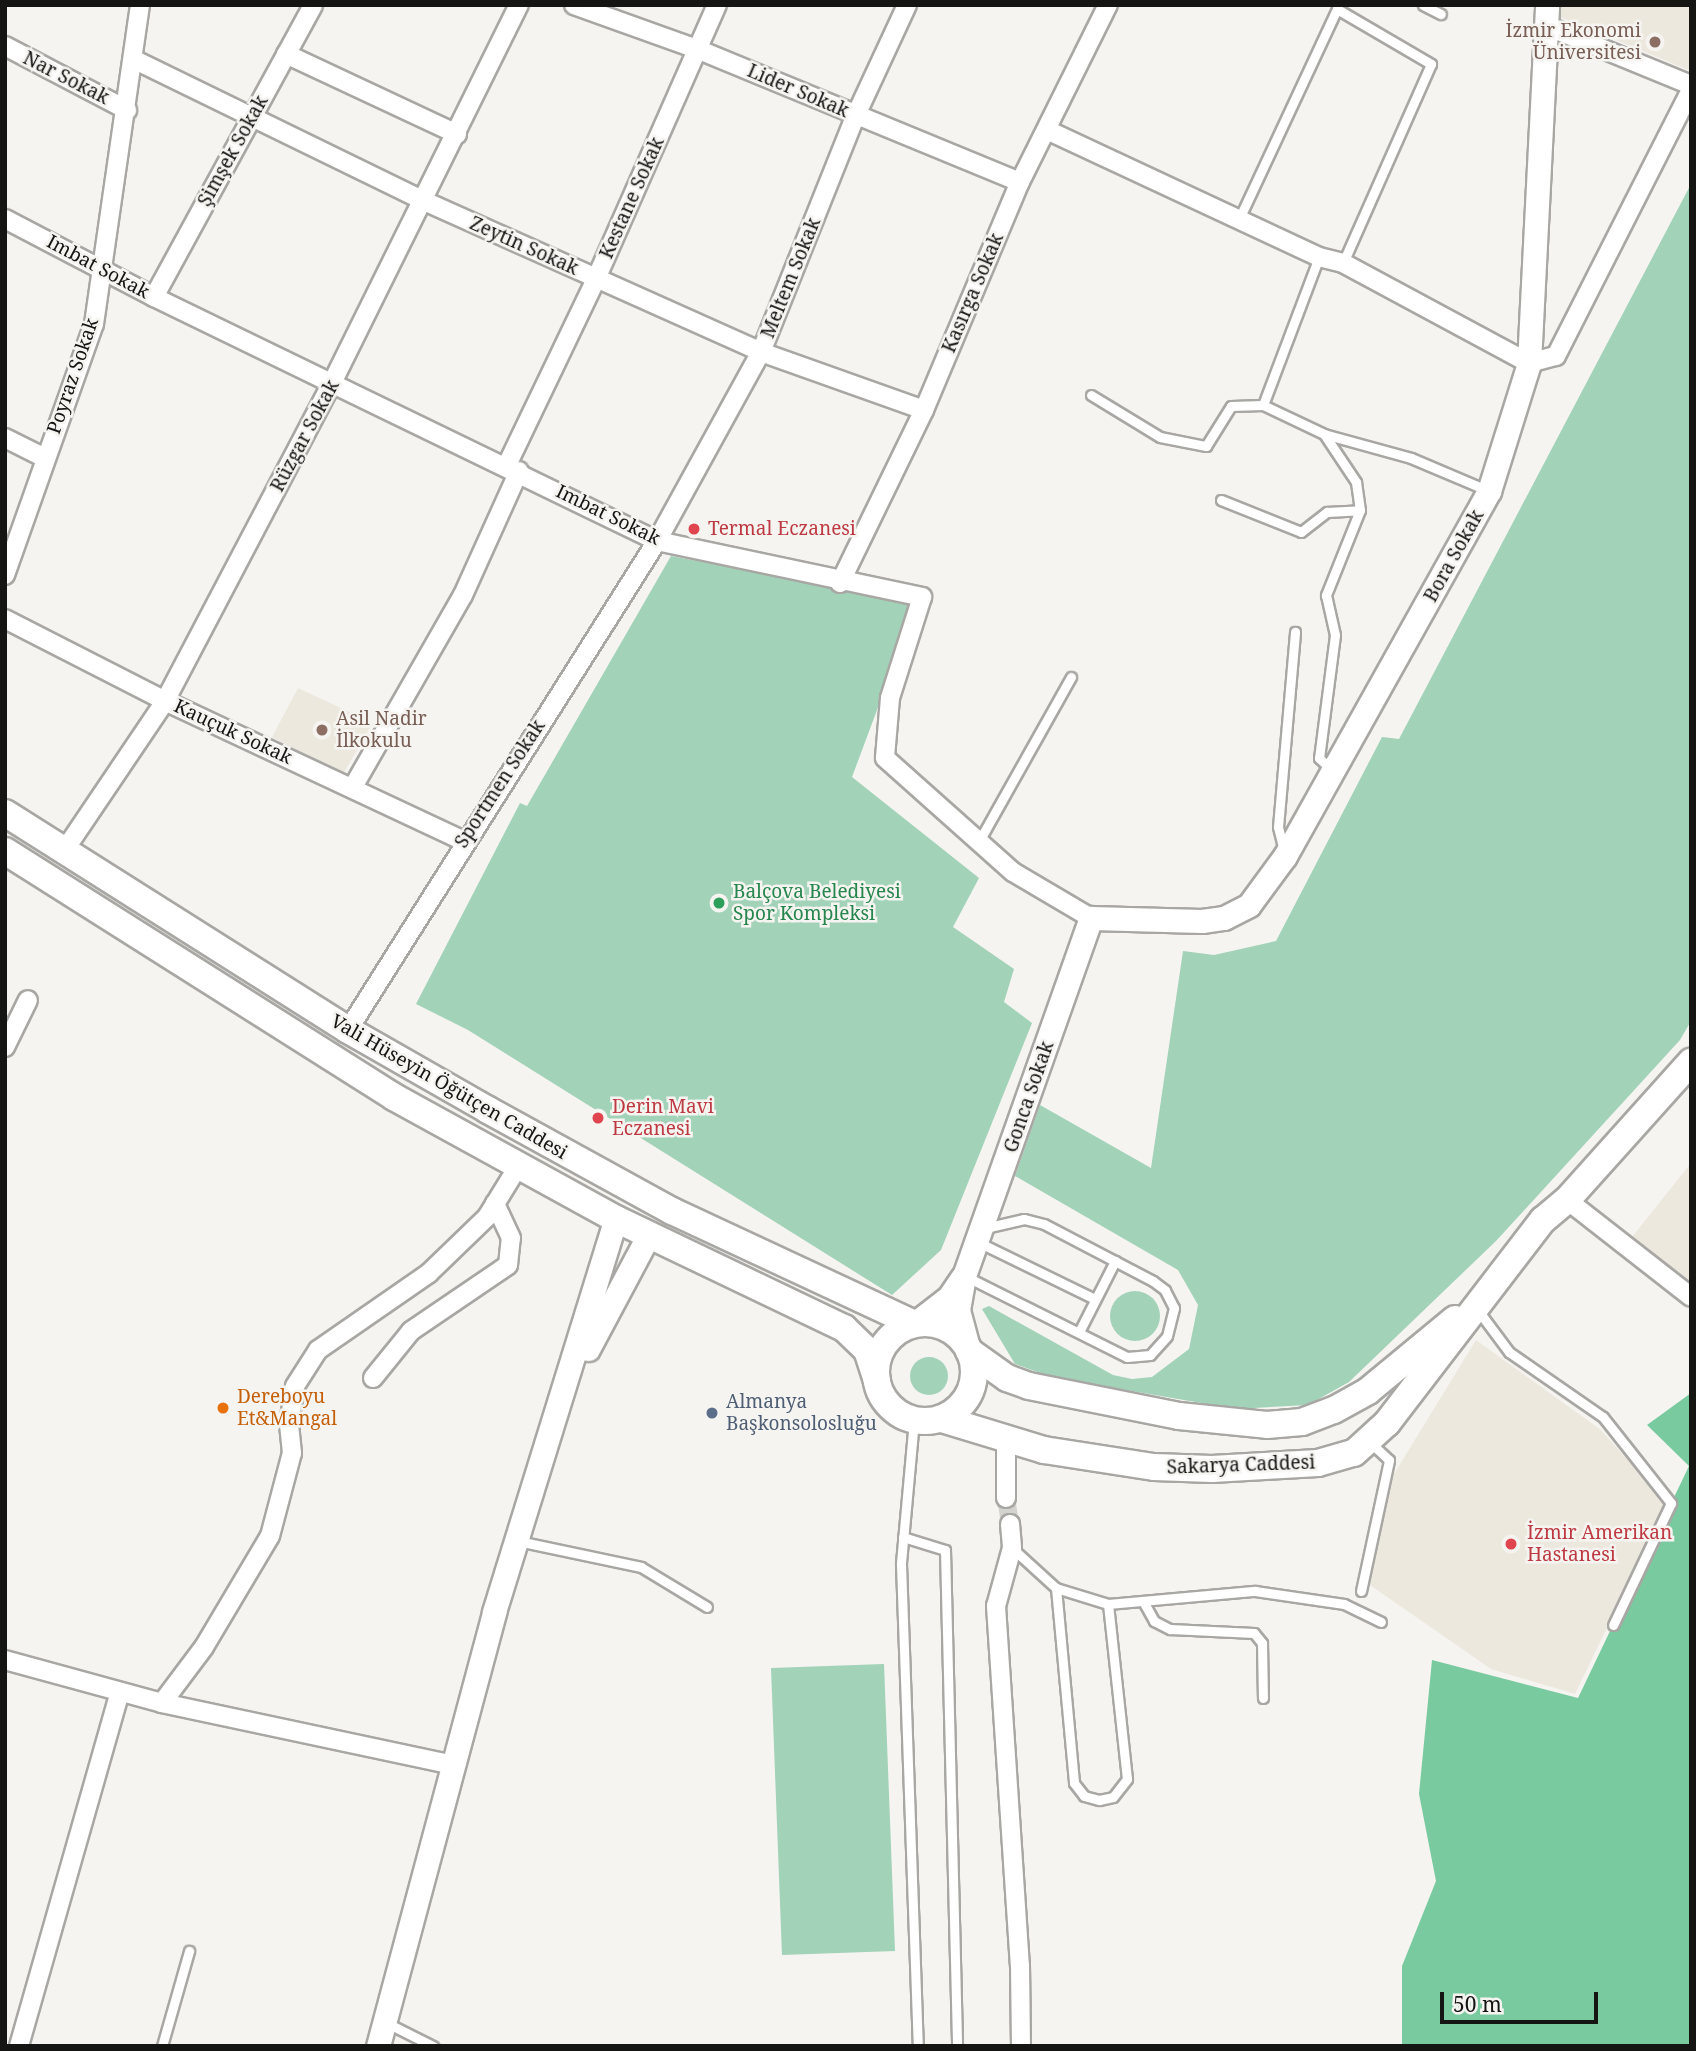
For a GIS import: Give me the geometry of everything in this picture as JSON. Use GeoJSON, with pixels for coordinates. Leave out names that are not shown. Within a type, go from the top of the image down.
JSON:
{"type":"FeatureCollection","features":[{"type":"Feature","properties":{"kind":"main road","name":"Vali Hüseyin Öğütçen Caddesi"},"geometry":{"type":"LineString","coordinates":[[5,813],[348,1030],[672,1211],[914,1324]]}},
{"type":"Feature","properties":{"kind":"main road","name":"Vali Hüseyin Öğütçen Caddesi"},"geometry":{"type":"LineString","coordinates":[[5,851],[394,1097],[648,1236],[844,1328],[867,1350],[877,1380]]}},
{"type":"Feature","properties":{"kind":"main road","name":"Sakarya Caddesi"},"geometry":{"type":"LineString","coordinates":[[942,1419],[1006,1441],[1154,1467],[1212,1469],[1318,1463],[1354,1453],[1370,1442],[1436,1361],[1474,1305],[1542,1220],[1567,1200],[1691,1062]]}},
{"type":"Feature","properties":{"kind":"main road"},"geometry":{"type":"LineString","coordinates":[[616,1219],[672,1211]]}},
{"type":"Feature","properties":{"kind":"main road","name":"Sakarya Caddesi"},"geometry":{"type":"LineString","coordinates":[[969,1351],[1007,1378],[1029,1386],[1179,1416],[1279,1424],[1334,1410],[1368,1391],[1474,1305]]}},
{"type":"Feature","properties":{"kind":"main road"},"geometry":{"type":"LineString","coordinates":[[914,1324],[947,1328],[969,1351],[975,1375],[971,1390],[964,1404],[942,1419],[914,1420],[882,1398],[877,1380],[878,1363],[890,1337],[914,1324]]}},
{"type":"Feature","properties":{"kind":"street","name":"Poyraz Sokak"},"geometry":{"type":"LineString","coordinates":[[5,575],[94,324],[127,110],[140,5]]}},
{"type":"Feature","properties":{"kind":"street","name":"Şimşek Sokak"},"geometry":{"type":"LineString","coordinates":[[154,297],[313,5]]}},
{"type":"Feature","properties":{"kind":"street","name":"Rüzgar Sokak"},"geometry":{"type":"LineString","coordinates":[[64,851],[165,701],[332,383],[519,5]]}},
{"type":"Feature","properties":{"kind":"street","name":"Lider Sokak"},"geometry":{"type":"LineString","coordinates":[[574,5],[697,49],[1020,182]]}},
{"type":"Feature","properties":{"kind":"street","name":"Kestane Sokak"},"geometry":{"type":"LineString","coordinates":[[353,787],[463,595],[513,468],[717,5]]}},
{"type":"Feature","properties":{"kind":"street","name":"Meltem Sokak"},"geometry":{"type":"LineString","coordinates":[[657,541],[761,352],[856,115],[907,5]]}},
{"type":"Feature","properties":{"kind":"street","name":"Kasırga Sokak"},"geometry":{"type":"LineString","coordinates":[[841,583],[924,410],[1020,182],[1108,5]]}},
{"type":"Feature","properties":{"kind":"street"},"geometry":{"type":"LineString","coordinates":[[1048,130],[1319,257],[1343,263],[1529,363],[1556,356],[1691,87],[1547,16]]}},
{"type":"Feature","properties":{"kind":"street","name":"Bora Sokak"},"geometry":{"type":"LineString","coordinates":[[1091,918],[1118,922],[1224,918],[1250,905],[1285,856],[1489,491],[1529,363],[1547,16]]}},
{"type":"Feature","properties":{"kind":"street","name":"Nar Sokak"},"geometry":{"type":"LineString","coordinates":[[5,46],[127,110]]}},
{"type":"Feature","properties":{"kind":"street"},"geometry":{"type":"LineString","coordinates":[[286,54],[457,134]]}},
{"type":"Feature","properties":{"kind":"street","name":"Zeytin Sokak"},"geometry":{"type":"LineString","coordinates":[[134,59],[251,119],[596,279],[761,352],[924,410]]}},
{"type":"Feature","properties":{"kind":"street","name":"Imbat Sokak"},"geometry":{"type":"LineString","coordinates":[[5,219],[154,297],[513,468],[657,541],[841,583],[922,597],[890,698],[886,758],[978,843],[1041,890],[1091,918]]}},
{"type":"Feature","properties":{"kind":"street"},"geometry":{"type":"LineString","coordinates":[[5,438],[45,458]]}},
{"type":"Feature","properties":{"kind":"street","name":"Sportmen Sokak"},"geometry":{"type":"LineString","coordinates":[[348,1030],[464,841],[657,541]]}},
{"type":"Feature","properties":{"kind":"street","name":"Kauçuk Sokak"},"geometry":{"type":"LineString","coordinates":[[5,619],[165,701],[464,841]]}},
{"type":"Feature","properties":{"kind":"street","name":"Gonca Sokak"},"geometry":{"type":"LineString","coordinates":[[964,1276],[1091,918]]}},
{"type":"Feature","properties":{"kind":"street"},"geometry":{"type":"LineString","coordinates":[[5,1047],[28,1000]]}},
{"type":"Feature","properties":{"kind":"street"},"geometry":{"type":"LineString","coordinates":[[162,1703],[204,1647],[270,1536],[292,1453],[289,1424],[295,1386],[318,1350],[429,1273],[495,1203],[519,1166]]}},
{"type":"Feature","properties":{"kind":"street"},"geometry":{"type":"LineString","coordinates":[[1567,1200],[1691,1297]]}},
{"type":"Feature","properties":{"kind":"street"},"geometry":{"type":"LineString","coordinates":[[373,1378],[411,1331],[508,1265],[511,1238],[495,1203]]}},
{"type":"Feature","properties":{"kind":"street"},"geometry":{"type":"LineString","coordinates":[[378,2046],[516,1541],[616,1219]]}},
{"type":"Feature","properties":{"kind":"street"},"geometry":{"type":"LineString","coordinates":[[562,1398],[648,1236]]}},
{"type":"Feature","properties":{"kind":"street"},"geometry":{"type":"LineString","coordinates":[[914,1324],[949,1297],[964,1276]]}},
{"type":"Feature","properties":{"kind":"street"},"geometry":{"type":"LineString","coordinates":[[964,1276],[958,1310],[969,1351]]}},
{"type":"Feature","properties":{"kind":"street"},"geometry":{"type":"LineString","coordinates":[[1006,1441],[1006,1498]]}},
{"type":"Feature","properties":{"kind":"street"},"geometry":{"type":"LineString","coordinates":[[1010,1524],[1012,1548],[996,1605],[1020,1965],[1021,2046]]}},
{"type":"Feature","properties":{"kind":"street"},"geometry":{"type":"LineString","coordinates":[[5,1660],[162,1703],[453,1765]]}},
{"type":"Feature","properties":{"kind":"street"},"geometry":{"type":"LineString","coordinates":[[19,2046],[120,1692]]}},
{"type":"Feature","properties":{"kind":"lane"},"geometry":{"type":"LineString","coordinates":[[1423,5],[1441,14]]}},
{"type":"Feature","properties":{"kind":"lane"},"geometry":{"type":"LineString","coordinates":[[1240,219],[1337,9],[1431,64],[1343,263]]}},
{"type":"Feature","properties":{"kind":"lane"},"geometry":{"type":"LineString","coordinates":[[1263,405],[1319,257]]}},
{"type":"Feature","properties":{"kind":"lane"},"geometry":{"type":"LineString","coordinates":[[1091,395],[1160,437],[1206,446],[1231,406],[1263,405],[1324,434],[1411,458],[1489,491]]}},
{"type":"Feature","properties":{"kind":"lane"},"geometry":{"type":"LineString","coordinates":[[1324,434],[1356,482],[1360,510],[1326,595],[1335,635],[1319,758],[1333,772]]}},
{"type":"Feature","properties":{"kind":"lane"},"geometry":{"type":"LineString","coordinates":[[1221,500],[1301,532],[1326,512],[1360,510]]}},
{"type":"Feature","properties":{"kind":"lane"},"geometry":{"type":"LineString","coordinates":[[1285,856],[1278,827],[1295,632]]}},
{"type":"Feature","properties":{"kind":"lane"},"geometry":{"type":"LineString","coordinates":[[978,843],[1071,677]]}},
{"type":"Feature","properties":{"kind":"lane"},"geometry":{"type":"LineString","coordinates":[[964,1276],[1115,1352],[1138,1358],[1150,1355],[1167,1336],[1173,1322],[1171,1300],[1153,1281],[1024,1219],[980,1235]]}},
{"type":"Feature","properties":{"kind":"lane"},"geometry":{"type":"LineString","coordinates":[[980,1235],[1095,1299]]}},
{"type":"Feature","properties":{"kind":"lane"},"geometry":{"type":"LineString","coordinates":[[1079,1332],[1115,1261]]}},
{"type":"Feature","properties":{"kind":"lane"},"geometry":{"type":"LineString","coordinates":[[1474,1305],[1509,1352],[1602,1417],[1671,1503],[1613,1625]]}},
{"type":"Feature","properties":{"kind":"lane"},"geometry":{"type":"LineString","coordinates":[[914,1420],[903,1537],[918,2046]]}},
{"type":"Feature","properties":{"kind":"lane"},"geometry":{"type":"LineString","coordinates":[[1361,1591],[1389,1460],[1370,1442]]}},
{"type":"Feature","properties":{"kind":"lane"},"geometry":{"type":"LineString","coordinates":[[903,1537],[945,1550],[957,2046]]}},
{"type":"Feature","properties":{"kind":"lane"},"geometry":{"type":"LineString","coordinates":[[516,1541],[641,1567],[707,1607]]}},
{"type":"Feature","properties":{"kind":"lane"},"geometry":{"type":"LineString","coordinates":[[1012,1548],[1056,1588],[1108,1604],[1255,1591],[1344,1604],[1381,1622]]}},
{"type":"Feature","properties":{"kind":"lane"},"geometry":{"type":"LineString","coordinates":[[1056,1588],[1074,1783],[1084,1796],[1099,1800],[1113,1797],[1127,1779],[1108,1604]]}},
{"type":"Feature","properties":{"kind":"lane"},"geometry":{"type":"LineString","coordinates":[[1143,1601],[1154,1621],[1170,1629],[1254,1633],[1262,1643],[1263,1698]]}},
{"type":"Feature","properties":{"kind":"lane"},"geometry":{"type":"LineString","coordinates":[[162,2046],[189,1951]]}},
{"type":"Feature","properties":{"kind":"lane"},"geometry":{"type":"LineString","coordinates":[[384,2022],[433,2046]]}},
{"type":"Feature","properties":{"kind":"shaded area","name":"İzmir Ekonomi Üniversitesi"},"geometry":{"type":"Polygon","coordinates":[[[1555,5],[1691,5],[1691,71],[1555,15],[1555,5]]]}},
{"type":"Feature","properties":{"kind":"shaded area","name":"Asil Nadir İlkokulu"},"geometry":{"type":"Polygon","coordinates":[[[298,688],[373,723],[343,774],[272,737],[298,688]]]}},
{"type":"Feature","properties":{"kind":"shaded area"},"geometry":{"type":"Polygon","coordinates":[[[1691,1163],[1691,1283],[1632,1237],[1691,1163]]]}},
{"type":"Feature","properties":{"kind":"shaded area","name":"İzmir Amerikan Hastanesi"},"geometry":{"type":"Polygon","coordinates":[[[1476,1340],[1601,1430],[1667,1504],[1575,1694],[1491,1669],[1367,1583],[1386,1487],[1476,1340]]]}},
{"type":"Feature","properties":{"kind":"green space"},"geometry":{"type":"Polygon","coordinates":[[[1691,184],[1691,1021],[1680,1040],[1496,1241],[1349,1382],[1308,1405],[1236,1409],[1051,1377],[1015,1364],[982,1309],[989,1306],[1113,1375],[1132,1379],[1152,1377],[1189,1349],[1198,1305],[1178,1270],[1015,1176],[1040,1105],[1151,1168],[1183,951],[1214,955],[1276,941],[1382,737],[1399,739],[1691,184]]]}},
{"type":"Feature","properties":{"kind":"green space","name":"Balçova Belediyesi Spor Kompleksi"},"geometry":{"type":"Polygon","coordinates":[[[671,556],[917,603],[852,777],[979,878],[953,927],[1014,969],[1004,1002],[1032,1023],[941,1250],[892,1295],[468,1030],[416,1004],[520,803],[527,806],[671,556]]]}},
{"type":"Feature","properties":{"kind":"green space"},"geometry":{"type":"Polygon","coordinates":[[[1135,1291],[1152,1299],[1160,1316],[1152,1333],[1135,1341],[1118,1333],[1110,1316],[1118,1299],[1135,1291]]]}},
{"type":"Feature","properties":{"kind":"green space"},"geometry":{"type":"Polygon","coordinates":[[[929,1357],[942,1363],[948,1376],[942,1389],[929,1395],[916,1389],[910,1376],[916,1363],[929,1357]]]}},
{"type":"Feature","properties":{"kind":"green space"},"geometry":{"type":"Polygon","coordinates":[[[1691,1393],[1691,2046],[1402,2046],[1402,1966],[1436,1881],[1419,1794],[1432,1660],[1578,1698],[1689,1466],[1647,1425],[1691,1393]]]}},
{"type":"Feature","properties":{"kind":"green space"},"geometry":{"type":"Polygon","coordinates":[[[884,1664],[895,1951],[782,1955],[771,1668],[884,1664]]]}},
{"type":"Feature","properties":{"kind":"tunnel"},"geometry":{"type":"LineString","coordinates":[[1006,1498],[1010,1524]]}},
{"type":"Feature","properties":{"kind":"place","name":"İzmir Ekonomi Üniversitesi"},"geometry":{"type":"Point","coordinates":[1655,42]}},
{"type":"Feature","properties":{"kind":"place","name":"Termal Eczanesi"},"geometry":{"type":"Point","coordinates":[694,529]}},
{"type":"Feature","properties":{"kind":"place","name":"Asil Nadir İlkokulu"},"geometry":{"type":"Point","coordinates":[322,730]}},
{"type":"Feature","properties":{"kind":"place","name":"Balçova Belediyesi Spor Kompleksi"},"geometry":{"type":"Point","coordinates":[719,903]}},
{"type":"Feature","properties":{"kind":"place","name":"Derin Mavi Eczanesi"},"geometry":{"type":"Point","coordinates":[598,1118]}},
{"type":"Feature","properties":{"kind":"place","name":"Dereboyu Et&Mangal"},"geometry":{"type":"Point","coordinates":[223,1408]}},
{"type":"Feature","properties":{"kind":"place","name":"Almanya Başkonsolosluğu"},"geometry":{"type":"Point","coordinates":[712,1413]}},
{"type":"Feature","properties":{"kind":"place","name":"İzmir Amerikan Hastanesi"},"geometry":{"type":"Point","coordinates":[1511,1544]}}]}
